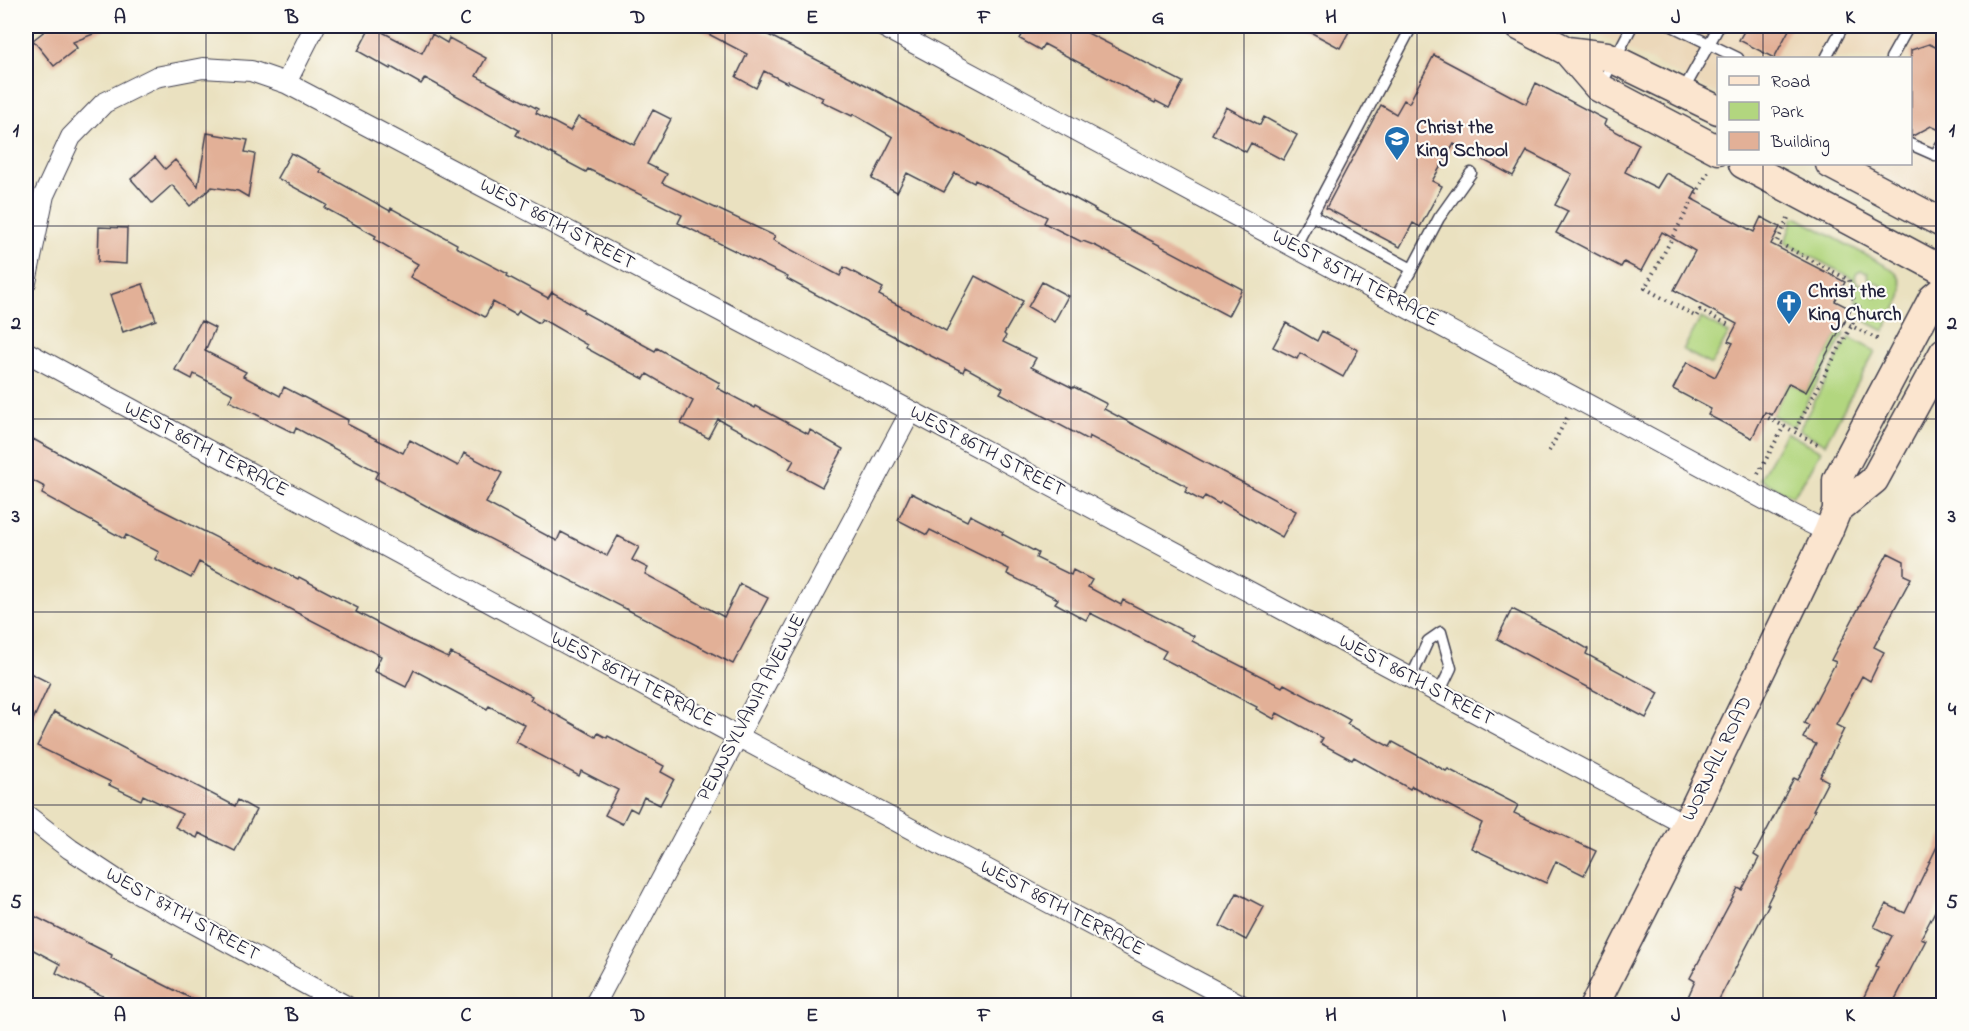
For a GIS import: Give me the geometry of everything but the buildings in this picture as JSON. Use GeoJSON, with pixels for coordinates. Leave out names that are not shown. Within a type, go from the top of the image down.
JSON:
{"type":"FeatureCollection","features":[{"type":"Feature","properties":{"kind":"main road"},"geometry":{"type":"LineString","coordinates":[[1519,26],[1567,51],[1600,87],[1716,157]]}},
{"type":"Feature","properties":{"kind":"main road"},"geometry":{"type":"LineString","coordinates":[[1567,51],[1607,56],[1717,109]]}},
{"type":"Feature","properties":{"kind":"main road"},"geometry":{"type":"LineString","coordinates":[[1745,165],[1944,271]]}},
{"type":"Feature","properties":{"kind":"main road"},"geometry":{"type":"LineString","coordinates":[[1837,165],[1944,224]]}},
{"type":"Feature","properties":{"kind":"main road","name":"WORNALL ROAD"},"geometry":{"type":"LineString","coordinates":[[1833,521],[1837,480],[1933,297],[1944,289]]}},
{"type":"Feature","properties":{"kind":"main road","name":"WORNALL ROAD"},"geometry":{"type":"LineString","coordinates":[[1594,1005],[1686,825],[1833,521],[1874,480],[1944,352]]}},
{"type":"Feature","properties":{"kind":"street"},"geometry":{"type":"LineString","coordinates":[[286,83],[315,26]]}},
{"type":"Feature","properties":{"kind":"street","name":"WEST 85TH TERRACE"},"geometry":{"type":"LineString","coordinates":[[882,26],[1790,513],[1833,521]]}},
{"type":"Feature","properties":{"kind":"street","name":"WEST 86TH STREET"},"geometry":{"type":"LineString","coordinates":[[26,282],[44,195],[71,137],[104,103],[156,77],[203,68],[251,71],[286,83],[911,411],[1686,825]]}},
{"type":"Feature","properties":{"kind":"street","name":"WEST 86TH TERRACE"},"geometry":{"type":"LineString","coordinates":[[26,352],[736,736],[1243,1005]]}},
{"type":"Feature","properties":{"kind":"street","name":"PENNSYLVANIA AVENUE"},"geometry":{"type":"LineString","coordinates":[[594,1005],[911,411]]}},
{"type":"Feature","properties":{"kind":"street","name":"WEST 87TH STREET"},"geometry":{"type":"LineString","coordinates":[[26,814],[70,849],[129,888],[346,1005]]}},
{"type":"Feature","properties":{"kind":"lane"},"geometry":{"type":"LineString","coordinates":[[1295,247],[1412,26]]}},
{"type":"Feature","properties":{"kind":"lane"},"geometry":{"type":"LineString","coordinates":[[1600,87],[1632,26]]}},
{"type":"Feature","properties":{"kind":"lane"},"geometry":{"type":"LineString","coordinates":[[1672,26],[1736,57]]}},
{"type":"Feature","properties":{"kind":"lane"},"geometry":{"type":"LineString","coordinates":[[1682,93],[1719,26]]}},
{"type":"Feature","properties":{"kind":"lane"},"geometry":{"type":"LineString","coordinates":[[1827,57],[1843,26]]}},
{"type":"Feature","properties":{"kind":"lane"},"geometry":{"type":"LineString","coordinates":[[1892,57],[1909,26]]}},
{"type":"Feature","properties":{"kind":"lane"},"geometry":{"type":"LineString","coordinates":[[1912,144],[1935,156],[1944,140]]}},
{"type":"Feature","properties":{"kind":"lane"},"geometry":{"type":"LineString","coordinates":[[1394,300],[1439,218],[1470,173]]}},
{"type":"Feature","properties":{"kind":"lane"},"geometry":{"type":"LineString","coordinates":[[1312,216],[1412,269]]}},
{"type":"Feature","properties":{"kind":"lane"},"geometry":{"type":"LineString","coordinates":[[1411,678],[1428,641],[1441,632],[1451,668],[1439,693]]}},
{"type":"Feature","properties":{"kind":"path"},"geometry":{"type":"LineString","coordinates":[[1716,157],[1645,290],[1696,317],[1700,310],[1731,326]]}},
{"type":"Feature","properties":{"kind":"path"},"geometry":{"type":"LineString","coordinates":[[1787,219],[1777,242],[1849,280],[1855,305],[1860,308],[1794,432]]}},
{"type":"Feature","properties":{"kind":"path"},"geometry":{"type":"LineString","coordinates":[[1844,322],[1875,338]]}},
{"type":"Feature","properties":{"kind":"path"},"geometry":{"type":"LineString","coordinates":[[1549,451],[1570,412]]}},
{"type":"Feature","properties":{"kind":"path"},"geometry":{"type":"LineString","coordinates":[[1763,416],[1821,446]]}},
{"type":"Feature","properties":{"kind":"path"},"geometry":{"type":"LineString","coordinates":[[1760,470],[1784,426]]}},
{"type":"Feature","properties":{"kind":"shaded area"},"geometry":{"type":"Polygon","coordinates":[[[1582,26],[1943,26],[1943,207],[1856,165],[1912,165],[1912,57],[1717,57],[1717,94],[1582,26]]]}},
{"type":"Feature","properties":{"kind":"green space"},"geometry":{"type":"Polygon","coordinates":[[[1796,217],[1892,269],[1899,277],[1902,285],[1900,300],[1884,331],[1859,318],[1865,307],[1857,303],[1852,278],[1785,243],[1793,218],[1796,217]],[[1861,271],[1857,273],[1855,277],[1857,283],[1864,285],[1876,297],[1880,296],[1882,286],[1869,280],[1868,273],[1861,271]]]}},
{"type":"Feature","properties":{"kind":"green space"},"geometry":{"type":"Polygon","coordinates":[[[1701,318],[1729,333],[1711,365],[1683,350],[1701,318]]]}},
{"type":"Feature","properties":{"kind":"green space"},"geometry":{"type":"Polygon","coordinates":[[[1839,331],[1844,334],[1793,427],[1772,415],[1789,383],[1806,392],[1839,331]]]}},
{"type":"Feature","properties":{"kind":"green space"},"geometry":{"type":"Polygon","coordinates":[[[1849,337],[1875,351],[1825,444],[1799,430],[1849,337]]]}},
{"type":"Feature","properties":{"kind":"green space"},"geometry":{"type":"Polygon","coordinates":[[[1786,432],[1821,451],[1793,496],[1760,479],[1786,432]]]}},
{"type":"Feature","properties":{"kind":"place","name":"Christ the King School"},"geometry":{"type":"Point","coordinates":[1397,162]}},
{"type":"Feature","properties":{"kind":"place","name":"Christ the King Church"},"geometry":{"type":"Point","coordinates":[1789,326]}}]}
